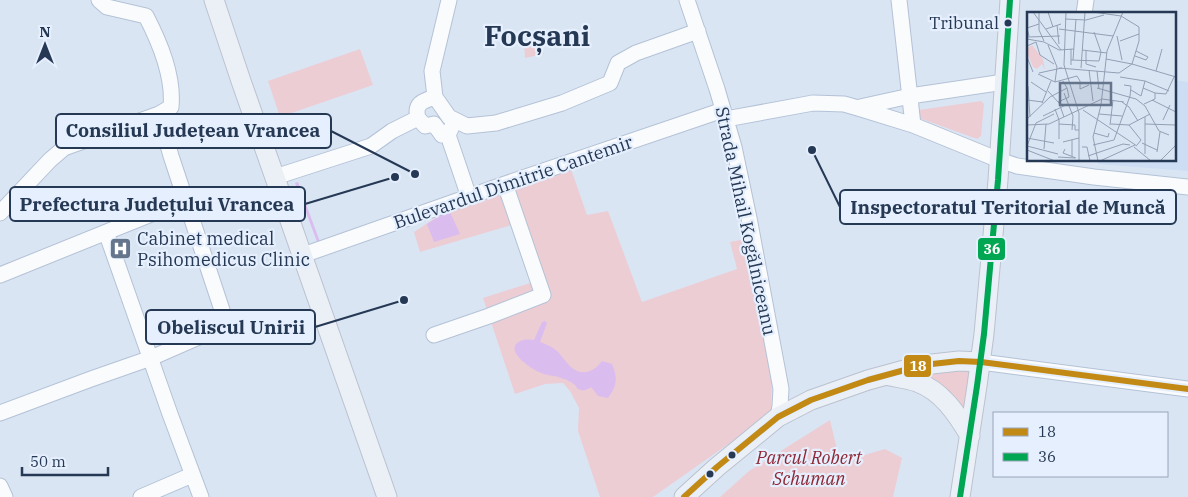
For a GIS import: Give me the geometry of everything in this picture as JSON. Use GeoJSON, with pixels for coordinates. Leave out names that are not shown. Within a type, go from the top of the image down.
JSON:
{"type":"FeatureCollection","features":[{"type":"Feature","properties":{"kind":"main road"},"geometry":{"type":"LineString","coordinates":[[214,0],[387,497]]}},
{"type":"Feature","properties":{"kind":"main road"},"geometry":{"type":"LineString","coordinates":[[960,497],[986,314],[1010,0]]}},
{"type":"Feature","properties":{"kind":"main road"},"geometry":{"type":"LineString","coordinates":[[684,497],[778,417],[811,400],[849,386],[923,365],[959,361],[980,362]]}},
{"type":"Feature","properties":{"kind":"main road"},"geometry":{"type":"LineString","coordinates":[[886,375],[918,382],[933,391],[957,414],[970,436]]}},
{"type":"Feature","properties":{"kind":"street"},"geometry":{"type":"LineString","coordinates":[[0,414],[151,358],[215,330],[223,322],[222,310],[171,156],[165,110],[172,92],[166,65],[155,33],[146,16],[107,7],[99,0]]}},
{"type":"Feature","properties":{"kind":"street"},"geometry":{"type":"LineString","coordinates":[[449,0],[432,71],[435,97],[448,117],[467,126],[496,123],[562,103],[610,83],[618,63],[636,53],[698,31]]}},
{"type":"Feature","properties":{"kind":"street","name":"Strada Mihail Kogălniceanu"},"geometry":{"type":"LineString","coordinates":[[687,0],[734,147],[780,389],[778,417]]}},
{"type":"Feature","properties":{"kind":"street"},"geometry":{"type":"LineString","coordinates":[[899,0],[913,125]]}},
{"type":"Feature","properties":{"kind":"street","name":"Bulevardul Dimitrie Cantemir"},"geometry":{"type":"LineString","coordinates":[[858,108],[910,96],[1004,82]]}},
{"type":"Feature","properties":{"kind":"street"},"geometry":{"type":"LineString","coordinates":[[435,97],[425,100],[418,106],[418,118],[425,126],[434,124],[442,135],[448,135]]}},
{"type":"Feature","properties":{"kind":"street","name":"Bulevardul Dimitrie Cantemir"},"geometry":{"type":"LineString","coordinates":[[303,255],[506,184],[724,114],[813,103],[844,104],[858,108],[913,125],[1017,166],[1188,187]]}},
{"type":"Feature","properties":{"kind":"street"},"geometry":{"type":"LineString","coordinates":[[0,213],[50,160],[64,148],[165,110]]}},
{"type":"Feature","properties":{"kind":"street"},"geometry":{"type":"LineString","coordinates":[[275,177],[371,146],[392,131],[418,118]]}},
{"type":"Feature","properties":{"kind":"street"},"geometry":{"type":"LineString","coordinates":[[455,120],[448,135],[469,197]]}},
{"type":"Feature","properties":{"kind":"street"},"geometry":{"type":"LineString","coordinates":[[434,335],[544,295],[506,184]]}},
{"type":"Feature","properties":{"kind":"street"},"geometry":{"type":"LineString","coordinates":[[0,275],[186,200]]}},
{"type":"Feature","properties":{"kind":"street"},"geometry":{"type":"LineString","coordinates":[[106,232],[192,475],[202,497]]}},
{"type":"Feature","properties":{"kind":"street"},"geometry":{"type":"LineString","coordinates":[[980,362],[1188,389]]}},
{"type":"Feature","properties":{"kind":"street"},"geometry":{"type":"LineString","coordinates":[[141,497],[192,475]]}},
{"type":"Feature","properties":{"kind":"street"},"geometry":{"type":"LineString","coordinates":[[0,486],[4,497]]}},
{"type":"Feature","properties":{"kind":"shaded area"},"geometry":{"type":"Polygon","coordinates":[[[1176,80],[1188,82],[1188,171],[1098,164],[1098,161],[1176,161],[1176,80]]]}},
{"type":"Feature","properties":{"kind":"shaded area"},"geometry":{"type":"Polygon","coordinates":[[[298,182],[320,242],[319,247],[295,183],[298,182]]]}},
{"type":"Feature","properties":{"kind":"shaded area"},"geometry":{"type":"Polygon","coordinates":[[[449,210],[460,234],[434,242],[427,224],[449,210]]]}},
{"type":"Feature","properties":{"kind":"shaded area"},"geometry":{"type":"Polygon","coordinates":[[[545,321],[547,323],[540,342],[556,350],[573,369],[586,372],[591,371],[602,361],[612,364],[616,382],[608,398],[598,396],[591,387],[579,390],[574,384],[542,373],[519,358],[515,348],[517,344],[524,340],[534,340],[542,322],[545,321]]]}},
{"type":"Feature","properties":{"kind":"green space"},"geometry":{"type":"Polygon","coordinates":[[[540,42],[544,54],[525,58],[524,44],[540,42]]]}},
{"type":"Feature","properties":{"kind":"green space"},"geometry":{"type":"Polygon","coordinates":[[[360,49],[373,85],[280,117],[268,81],[360,49]]]}},
{"type":"Feature","properties":{"kind":"green space"},"geometry":{"type":"Polygon","coordinates":[[[981,101],[984,104],[981,136],[977,139],[919,118],[919,110],[981,101]]]}},
{"type":"Feature","properties":{"kind":"green space"},"geometry":{"type":"Polygon","coordinates":[[[570,166],[587,215],[608,211],[642,302],[737,269],[730,242],[745,239],[760,307],[772,376],[771,414],[653,497],[600,497],[578,431],[579,408],[570,391],[563,383],[545,384],[515,394],[483,298],[533,282],[512,225],[420,252],[414,232],[450,208],[570,166]]]}},
{"type":"Feature","properties":{"kind":"green space"},"geometry":{"type":"Polygon","coordinates":[[[981,362],[970,436],[918,382],[923,365],[981,362]]]}},
{"type":"Feature","properties":{"kind":"green space","name":"Parcul Robert Schuman"},"geometry":{"type":"Polygon","coordinates":[[[830,420],[840,462],[885,449],[902,458],[893,497],[720,497],[749,471],[830,420]]]}},
{"type":"Feature","properties":{"kind":"transit line","name":"36"},"geometry":{"type":"LineString","coordinates":[[960,497],[984,334],[998,180],[1010,0]]}},
{"type":"Feature","properties":{"kind":"transit line","name":"18"},"geometry":{"type":"LineString","coordinates":[[684,497],[778,417],[811,400],[868,380],[923,365],[959,361],[981,362],[1188,389]]}},
{"type":"Feature","properties":{"kind":"place","name":"Tribunal"},"geometry":{"type":"Point","coordinates":[1008,23]}},
{"type":"Feature","properties":{"kind":"place","name":"Inspectoratul Teritorial de Muncă"},"geometry":{"type":"Point","coordinates":[812,150]}},
{"type":"Feature","properties":{"kind":"place","name":"Consiliul Județean Vrancea"},"geometry":{"type":"Point","coordinates":[415,174]}},
{"type":"Feature","properties":{"kind":"place","name":"Prefectura Județului Vrancea"},"geometry":{"type":"Point","coordinates":[395,177]}},
{"type":"Feature","properties":{"kind":"place","name":"Cabinet medical Psihomedicus Clinic"},"geometry":{"type":"Point","coordinates":[121,248]}},
{"type":"Feature","properties":{"kind":"place","name":"Obeliscul Unirii"},"geometry":{"type":"Point","coordinates":[404,300]}},
{"type":"Feature","properties":{"kind":"district","name":"Focșani"},"geometry":{"type":"Point","coordinates":[537,35]}}]}
